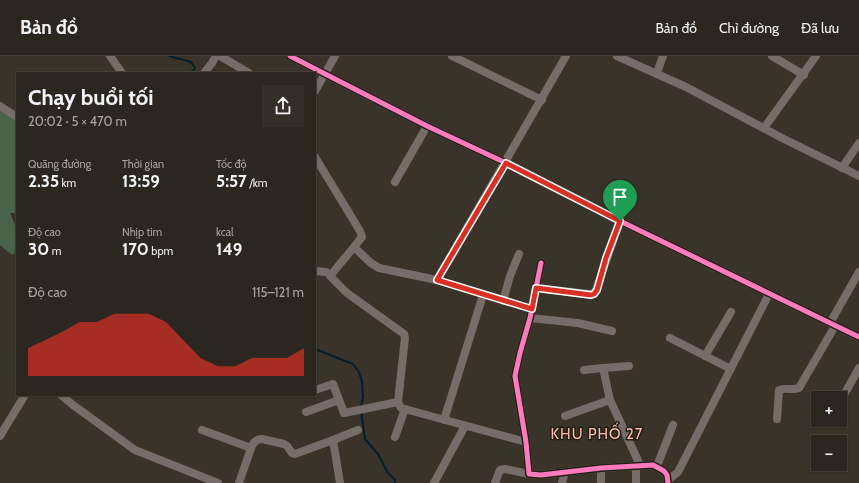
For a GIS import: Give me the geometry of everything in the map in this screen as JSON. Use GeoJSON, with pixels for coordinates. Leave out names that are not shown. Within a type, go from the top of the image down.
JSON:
{"type":"FeatureCollection","features":[{"type":"Feature","properties":{"kind":"street"},"geometry":{"type":"LineString","coordinates":[[110,56],[121,72]]}},
{"type":"Feature","properties":{"kind":"street"},"geometry":{"type":"LineString","coordinates":[[205,72],[216,56]]}},
{"type":"Feature","properties":{"kind":"street"},"geometry":{"type":"LineString","coordinates":[[220,56],[247,72]]}},
{"type":"Feature","properties":{"kind":"street"},"geometry":{"type":"LineString","coordinates":[[290,56],[427,126],[506,163],[620,221],[859,337]]}},
{"type":"Feature","properties":{"kind":"street"},"geometry":{"type":"LineString","coordinates":[[316,89],[335,56]]}},
{"type":"Feature","properties":{"kind":"street"},"geometry":{"type":"LineString","coordinates":[[452,56],[542,100]]}},
{"type":"Feature","properties":{"kind":"street"},"geometry":{"type":"LineString","coordinates":[[437,280],[506,163],[566,56]]}},
{"type":"Feature","properties":{"kind":"street"},"geometry":{"type":"LineString","coordinates":[[617,56],[657,73],[716,102],[859,176]]}},
{"type":"Feature","properties":{"kind":"street"},"geometry":{"type":"LineString","coordinates":[[657,73],[663,56]]}},
{"type":"Feature","properties":{"kind":"street"},"geometry":{"type":"LineString","coordinates":[[772,56],[804,75]]}},
{"type":"Feature","properties":{"kind":"street"},"geometry":{"type":"LineString","coordinates":[[764,128],[804,75],[816,56]]}},
{"type":"Feature","properties":{"kind":"street"},"geometry":{"type":"LineString","coordinates":[[0,106],[16,116]]}},
{"type":"Feature","properties":{"kind":"street"},"geometry":{"type":"LineString","coordinates":[[395,182],[427,126]]}},
{"type":"Feature","properties":{"kind":"street"},"geometry":{"type":"LineString","coordinates":[[842,168],[859,143]]}},
{"type":"Feature","properties":{"kind":"street"},"geometry":{"type":"LineString","coordinates":[[316,159],[362,233],[362,236],[354,247],[330,276],[347,293],[404,334],[405,338],[398,402],[401,408],[526,442]]}},
{"type":"Feature","properties":{"kind":"street"},"geometry":{"type":"LineString","coordinates":[[536,288],[591,295],[595,293],[620,221]]}},
{"type":"Feature","properties":{"kind":"street"},"geometry":{"type":"LineString","coordinates":[[354,247],[371,263],[380,268],[437,280],[532,309]]}},
{"type":"Feature","properties":{"kind":"street"},"geometry":{"type":"LineString","coordinates":[[503,301],[510,276],[519,254]]}},
{"type":"Feature","properties":{"kind":"street"},"geometry":{"type":"LineString","coordinates":[[529,474],[526,442],[515,376],[530,318],[541,263]]}},
{"type":"Feature","properties":{"kind":"street"},"geometry":{"type":"LineString","coordinates":[[316,271],[326,272]]}},
{"type":"Feature","properties":{"kind":"street"},"geometry":{"type":"LineString","coordinates":[[777,419],[779,390],[785,388],[799,388],[859,272]]}},
{"type":"Feature","properties":{"kind":"street"},"geometry":{"type":"LineString","coordinates":[[495,483],[500,470],[505,469],[541,475],[638,465],[657,466],[664,471],[668,481],[678,472],[769,294]]}},
{"type":"Feature","properties":{"kind":"street"},"geometry":{"type":"LineString","coordinates":[[444,420],[483,295]]}},
{"type":"Feature","properties":{"kind":"street"},"geometry":{"type":"LineString","coordinates":[[705,356],[731,312]]}},
{"type":"Feature","properties":{"kind":"street"},"geometry":{"type":"LineString","coordinates":[[530,318],[578,323],[612,331]]}},
{"type":"Feature","properties":{"kind":"street"},"geometry":{"type":"LineString","coordinates":[[670,338],[731,369]]}},
{"type":"Feature","properties":{"kind":"street"},"geometry":{"type":"LineString","coordinates":[[584,370],[629,366]]}},
{"type":"Feature","properties":{"kind":"street"},"geometry":{"type":"LineString","coordinates":[[603,368],[610,400],[638,465],[636,483]]}},
{"type":"Feature","properties":{"kind":"street"},"geometry":{"type":"LineString","coordinates":[[846,391],[859,368]]}},
{"type":"Feature","properties":{"kind":"street"},"geometry":{"type":"LineString","coordinates":[[316,390],[333,384],[344,413],[398,402]]}},
{"type":"Feature","properties":{"kind":"street"},"geometry":{"type":"LineString","coordinates":[[0,436],[24,396]]}},
{"type":"Feature","properties":{"kind":"street"},"geometry":{"type":"LineString","coordinates":[[62,396],[73,406],[135,450],[218,483]]}},
{"type":"Feature","properties":{"kind":"street"},"geometry":{"type":"LineString","coordinates":[[306,412],[339,400]]}},
{"type":"Feature","properties":{"kind":"street"},"geometry":{"type":"LineString","coordinates":[[566,416],[610,400]]}},
{"type":"Feature","properties":{"kind":"street"},"geometry":{"type":"LineString","coordinates":[[394,437],[404,409]]}},
{"type":"Feature","properties":{"kind":"street"},"geometry":{"type":"LineString","coordinates":[[657,466],[673,425]]}},
{"type":"Feature","properties":{"kind":"street"},"geometry":{"type":"LineString","coordinates":[[434,483],[464,426]]}},
{"type":"Feature","properties":{"kind":"street"},"geometry":{"type":"LineString","coordinates":[[202,430],[251,448]]}},
{"type":"Feature","properties":{"kind":"street"},"geometry":{"type":"LineString","coordinates":[[239,483],[251,448],[254,442],[259,439],[284,444],[292,453],[295,454],[358,430]]}},
{"type":"Feature","properties":{"kind":"street"},"geometry":{"type":"LineString","coordinates":[[333,440],[340,483]]}},
{"type":"Feature","properties":{"kind":"street"},"geometry":{"type":"LineString","coordinates":[[601,468],[602,483]]}},
{"type":"Feature","properties":{"kind":"street"},"geometry":{"type":"LineString","coordinates":[[562,483],[566,472]]}},
{"type":"Feature","properties":{"kind":"green space"},"geometry":{"type":"Polygon","coordinates":[[[0,109],[16,119],[16,213],[10,213],[16,228],[16,253],[12,255],[0,245],[0,109]]]}},
{"type":"Feature","properties":{"kind":"waterway"},"geometry":{"type":"LineString","coordinates":[[169,56],[191,62],[195,68],[192,72]]}},
{"type":"Feature","properties":{"kind":"waterway"},"geometry":{"type":"LineString","coordinates":[[316,349],[353,364],[359,372],[362,382],[363,397],[361,407]]}},
{"type":"Feature","properties":{"kind":"waterway"},"geometry":{"type":"LineString","coordinates":[[361,411],[365,439],[378,454],[388,473],[395,480],[395,483]]}},
{"type":"Feature","properties":{"kind":"cycle path"},"geometry":{"type":"LineString","coordinates":[[290,56],[427,126],[506,163],[620,221],[859,337]]}},
{"type":"Feature","properties":{"kind":"cycle path"},"geometry":{"type":"LineString","coordinates":[[541,263],[530,318],[515,376],[526,442],[529,474],[541,475],[601,468],[653,465],[664,471],[667,475],[668,483]]}},
{"type":"Feature","properties":{"kind":"district","name":"KHU PHỐ 27"},"geometry":{"type":"Point","coordinates":[597,434]}},
{"type":"Feature","properties":{"kind":"route"},"geometry":{"type":"LineString","coordinates":[[506,163],[620,221],[606,258],[597,290],[593,294],[536,288],[532,309],[437,280],[506,163]]}}]}
